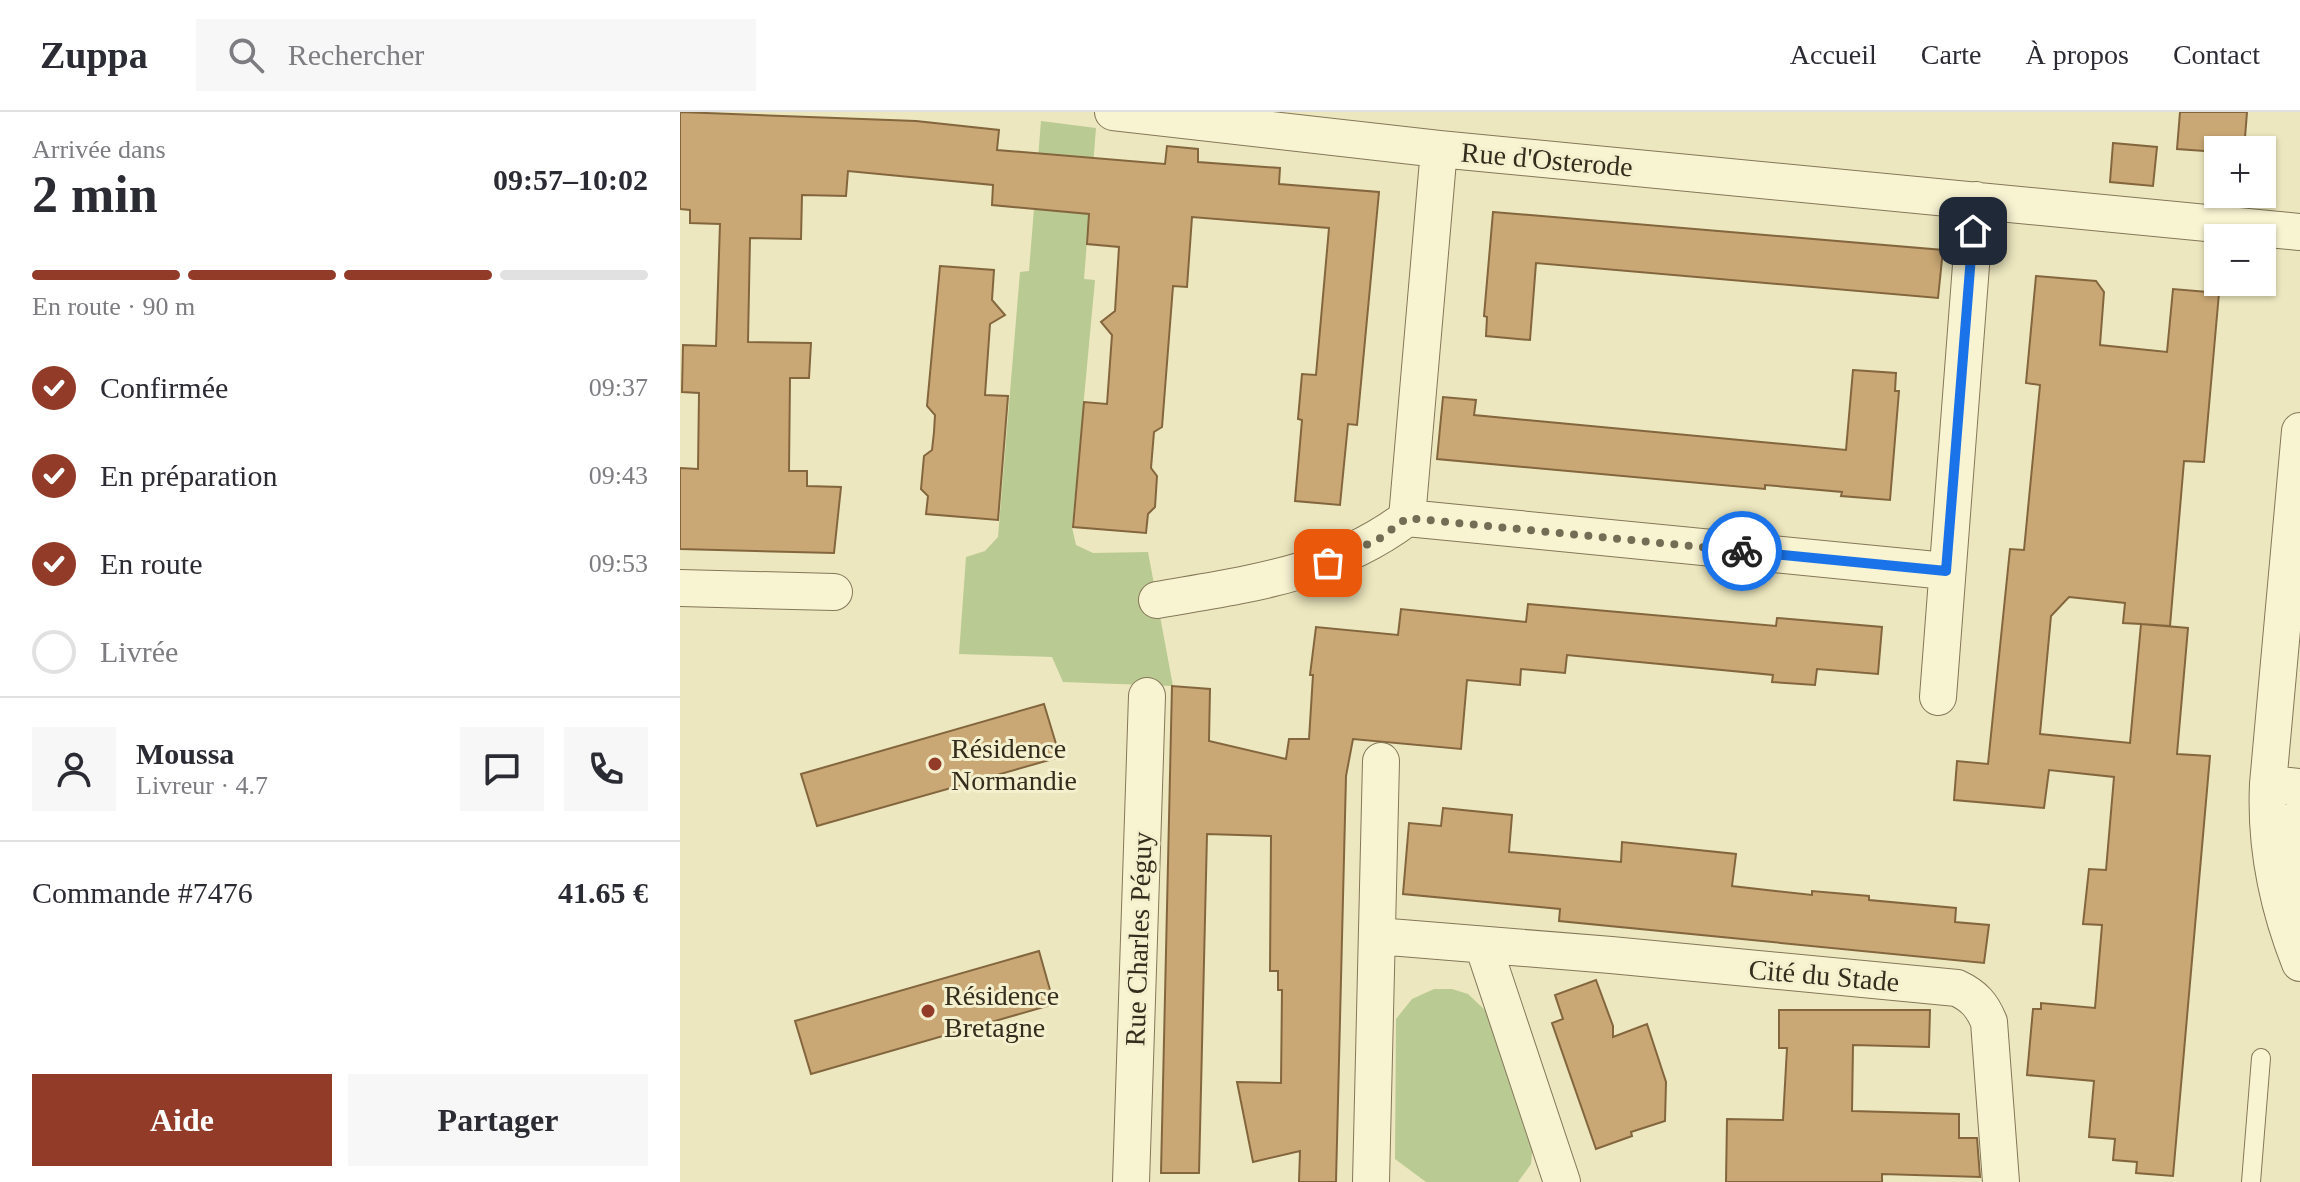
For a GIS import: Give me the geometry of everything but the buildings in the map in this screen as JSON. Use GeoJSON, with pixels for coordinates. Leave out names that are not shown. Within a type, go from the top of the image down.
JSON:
{"type":"FeatureCollection","features":[{"type":"Feature","properties":{"kind":"street"},"geometry":{"type":"LineString","coordinates":[[1113,112],[1439,149]]}},
{"type":"Feature","properties":{"kind":"street","name":"Rue d'Osterode"},"geometry":{"type":"LineString","coordinates":[[1407,518],[1439,149],[2300,232]]}},
{"type":"Feature","properties":{"kind":"street"},"geometry":{"type":"LineString","coordinates":[[1938,697],[1976,200]]}},
{"type":"Feature","properties":{"kind":"street"},"geometry":{"type":"LineString","coordinates":[[2300,431],[2284,785],[2268,830],[2276,890],[2300,963]]}},
{"type":"Feature","properties":{"kind":"street"},"geometry":{"type":"LineString","coordinates":[[1157,600],[1263,581],[1328,563],[1379,539],[1407,518],[1946,571]]}},
{"type":"Feature","properties":{"kind":"street"},"geometry":{"type":"LineString","coordinates":[[680,588],[834,592]]}},
{"type":"Feature","properties":{"kind":"street","name":"Rue Charles Péguy"},"geometry":{"type":"LineString","coordinates":[[1131,1182],[1147,696]]}},
{"type":"Feature","properties":{"kind":"street"},"geometry":{"type":"LineString","coordinates":[[1371,1182],[1381,761]]}},
{"type":"Feature","properties":{"kind":"street"},"geometry":{"type":"LineString","coordinates":[[2300,816],[2297,887],[2300,927]]}},
{"type":"Feature","properties":{"kind":"street","name":"Cité du Stade"},"geometry":{"type":"LineString","coordinates":[[1377,936],[1957,988],[1973,996],[1989,1022],[2001,1182]]}},
{"type":"Feature","properties":{"kind":"street"},"geometry":{"type":"LineString","coordinates":[[1483,945],[1562,1182]]}},
{"type":"Feature","properties":{"kind":"lane"},"geometry":{"type":"LineString","coordinates":[[2251,1182],[2261,1058]]}},
{"type":"Feature","properties":{"kind":"green space"},"geometry":{"type":"Polygon","coordinates":[[[1041,121],[1096,128],[1084,279],[1095,280],[1072,527],[1076,545],[1093,553],[1148,552],[1173,686],[1063,682],[1052,657],[959,654],[966,557],[985,551],[998,537],[1020,272],[1029,271],[1041,121]]]}},
{"type":"Feature","properties":{"kind":"green space"},"geometry":{"type":"Polygon","coordinates":[[[1434,989],[1452,989],[1468,994],[1487,1012],[1533,1143],[1531,1164],[1518,1182],[1426,1182],[1395,1159],[1396,1019],[1412,999],[1434,989]]]}},
{"type":"Feature","properties":{"kind":"way so far"},"geometry":{"type":"LineString","coordinates":[[1328,563],[1379,539],[1407,518],[1742,551]]}},
{"type":"Feature","properties":{"kind":"place","name":"Résidence Normandie"},"geometry":{"type":"Point","coordinates":[935,764]}},
{"type":"Feature","properties":{"kind":"place","name":"Résidence Bretagne"},"geometry":{"type":"Point","coordinates":[928,1011]}},
{"type":"Feature","properties":{"kind":"route"},"geometry":{"type":"LineString","coordinates":[[1742,551],[1946,571],[1973,231]]}}]}
